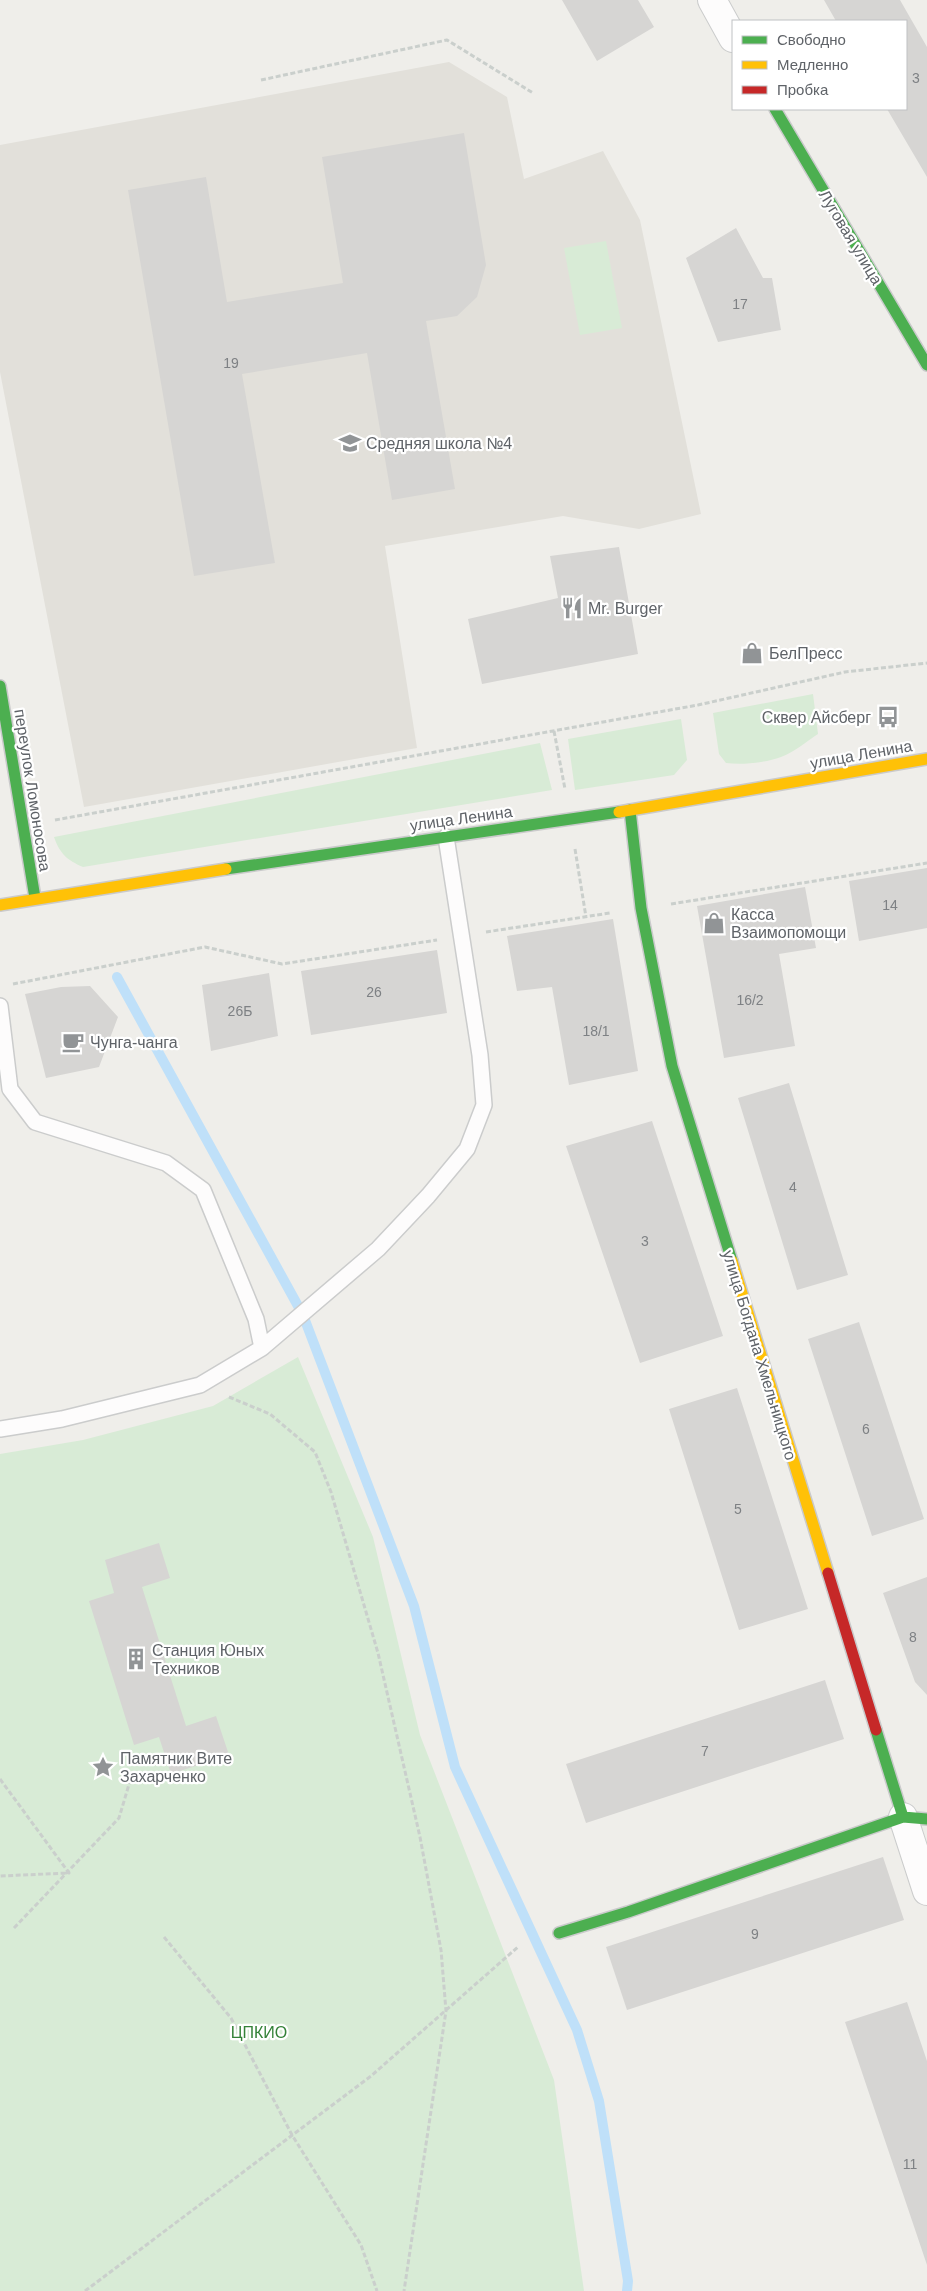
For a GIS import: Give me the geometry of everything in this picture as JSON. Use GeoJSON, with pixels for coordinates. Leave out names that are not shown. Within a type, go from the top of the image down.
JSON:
{"type":"FeatureCollection","features":[{"type":"Feature","properties":{"kind":"street"},"geometry":{"type":"LineString","coordinates":[[712,0],[732,36]]}},
{"type":"Feature","properties":{"kind":"street","name":"Луговая улица"},"geometry":{"type":"LineString","coordinates":[[776,110],[927,365]]}},
{"type":"Feature","properties":{"kind":"street","name":"переулок Ломоносова"},"geometry":{"type":"LineString","coordinates":[[0,686],[35,898]]}},
{"type":"Feature","properties":{"kind":"street","name":"улица Ленина"},"geometry":{"type":"LineString","coordinates":[[0,905],[35,898],[630,810],[927,759]]}},
{"type":"Feature","properties":{"kind":"street","name":"улица Богдана Хмельницкого"},"geometry":{"type":"LineString","coordinates":[[630,810],[641,908],[672,1066],[915,1818],[927,1891]]}},
{"type":"Feature","properties":{"kind":"street"},"geometry":{"type":"LineString","coordinates":[[559,1933],[915,1818]]}},
{"type":"Feature","properties":{"kind":"lane"},"geometry":{"type":"LineString","coordinates":[[0,1429],[62,1419],[200,1385],[262,1348],[303,1315],[378,1249],[428,1196],[467,1149],[484,1105],[480,1055],[446,837]]}},
{"type":"Feature","properties":{"kind":"lane"},"geometry":{"type":"LineString","coordinates":[[0,1006],[10,1088],[35,1122],[166,1163],[203,1190],[256,1319],[262,1348]]}},
{"type":"Feature","properties":{"kind":"path"},"geometry":{"type":"LineString","coordinates":[[261,80],[447,40],[533,93]]}},
{"type":"Feature","properties":{"kind":"path"},"geometry":{"type":"LineString","coordinates":[[22,826],[698,705],[845,672],[927,663]]}},
{"type":"Feature","properties":{"kind":"path"},"geometry":{"type":"LineString","coordinates":[[200,1385],[270,1414],[315,1452],[331,1492],[378,1653],[420,1837],[437,1931],[446,2011],[404,2291]]}},
{"type":"Feature","properties":{"kind":"path"},"geometry":{"type":"LineString","coordinates":[[0,1779],[69,1873]]}},
{"type":"Feature","properties":{"kind":"path"},"geometry":{"type":"LineString","coordinates":[[14,1928],[120,1818],[130,1781]]}},
{"type":"Feature","properties":{"kind":"path"},"geometry":{"type":"LineString","coordinates":[[0,1876],[69,1873]]}},
{"type":"Feature","properties":{"kind":"path"},"geometry":{"type":"LineString","coordinates":[[164,1937],[231,2018],[292,2135],[362,2245],[377,2291]]}},
{"type":"Feature","properties":{"kind":"path"},"geometry":{"type":"LineString","coordinates":[[85,2291],[371,2076],[519,1946]]}},
{"type":"Feature","properties":{"kind":"shaded area","name":"Средняя школа №4"},"geometry":{"type":"Polygon","coordinates":[[[449,62],[507,97],[524,179],[603,151],[640,220],[701,514],[639,529],[563,516],[385,546],[417,748],[84,807],[0,372],[0,145],[449,62]]]}},
{"type":"Feature","properties":{"kind":"green space"},"geometry":{"type":"Polygon","coordinates":[[[606,241],[622,328],[580,335],[564,248],[606,241]]]}},
{"type":"Feature","properties":{"kind":"green space"},"geometry":{"type":"Polygon","coordinates":[[[813,694],[818,734],[795,750],[775,759],[746,764],[726,763],[719,754],[713,713],[813,694]]]}},
{"type":"Feature","properties":{"kind":"green space"},"geometry":{"type":"Polygon","coordinates":[[[681,719],[687,760],[674,775],[575,790],[568,739],[681,719]]]}},
{"type":"Feature","properties":{"kind":"green space"},"geometry":{"type":"Polygon","coordinates":[[[540,743],[552,790],[83,867],[65,856],[54,837],[540,743]]]}},
{"type":"Feature","properties":{"kind":"green space","name":"ЦПКИО"},"geometry":{"type":"Polygon","coordinates":[[[298,1357],[373,1537],[420,1735],[554,2080],[584,2291],[0,2291],[0,1454],[83,1440],[213,1406],[298,1357]]]}},
{"type":"Feature","properties":{"kind":"building"},"geometry":{"type":"Polygon","coordinates":[[[562,0],[638,0],[654,27],[597,61],[562,0]]]}},
{"type":"Feature","properties":{"kind":"building"},"geometry":{"type":"Polygon","coordinates":[[[824,0],[900,0],[927,47],[927,177],[888,110],[907,110],[907,20],[835,20],[824,0]]]}},
{"type":"Feature","properties":{"kind":"building"},"geometry":{"type":"Polygon","coordinates":[[[464,133],[486,265],[477,297],[457,316],[426,321],[455,489],[392,500],[367,353],[242,374],[275,563],[194,576],[128,190],[206,177],[227,302],[343,283],[322,157],[464,133]]]}},
{"type":"Feature","properties":{"kind":"building"},"geometry":{"type":"Polygon","coordinates":[[[736,228],[763,278],[772,278],[781,330],[718,342],[686,258],[736,228]]]}},
{"type":"Feature","properties":{"kind":"building","name":"Mr. Burger"},"geometry":{"type":"Polygon","coordinates":[[[619,547],[638,654],[482,684],[468,619],[558,598],[550,556],[619,547]]]}},
{"type":"Feature","properties":{"kind":"building"},"geometry":{"type":"Polygon","coordinates":[[[927,868],[927,928],[859,941],[849,881],[927,868]]]}},
{"type":"Feature","properties":{"kind":"building"},"geometry":{"type":"Polygon","coordinates":[[[805,887],[816,948],[779,954],[795,1046],[724,1058],[697,906],[805,887]]]}},
{"type":"Feature","properties":{"kind":"building"},"geometry":{"type":"Polygon","coordinates":[[[613,919],[638,1071],[569,1085],[552,987],[517,991],[507,936],[613,919]]]}},
{"type":"Feature","properties":{"kind":"building"},"geometry":{"type":"Polygon","coordinates":[[[437,950],[447,1013],[311,1035],[301,971],[437,950]]]}},
{"type":"Feature","properties":{"kind":"building"},"geometry":{"type":"Polygon","coordinates":[[[269,973],[278,1036],[211,1051],[202,985],[269,973]]]}},
{"type":"Feature","properties":{"kind":"building","name":"Чунга-чанга"},"geometry":{"type":"Polygon","coordinates":[[[90,986],[118,1017],[99,1067],[46,1078],[25,994],[61,987],[90,986]]]}},
{"type":"Feature","properties":{"kind":"building"},"geometry":{"type":"Polygon","coordinates":[[[789,1083],[848,1275],[797,1290],[738,1098],[789,1083]]]}},
{"type":"Feature","properties":{"kind":"building"},"geometry":{"type":"Polygon","coordinates":[[[652,1121],[723,1336],[640,1363],[566,1146],[652,1121]]]}},
{"type":"Feature","properties":{"kind":"building"},"geometry":{"type":"Polygon","coordinates":[[[859,1322],[924,1519],[872,1536],[808,1339],[859,1322]]]}},
{"type":"Feature","properties":{"kind":"building"},"geometry":{"type":"Polygon","coordinates":[[[737,1388],[808,1609],[739,1630],[669,1409],[737,1388]]]}},
{"type":"Feature","properties":{"kind":"building","name":"Станция Юных Техников"},"geometry":{"type":"Polygon","coordinates":[[[159,1543],[170,1578],[142,1587],[186,1726],[216,1716],[229,1755],[171,1774],[159,1737],[134,1745],[89,1601],[114,1593],[105,1560],[159,1543]]]}},
{"type":"Feature","properties":{"kind":"building"},"geometry":{"type":"Polygon","coordinates":[[[927,1577],[927,1695],[915,1682],[883,1593],[927,1577]]]}},
{"type":"Feature","properties":{"kind":"building"},"geometry":{"type":"Polygon","coordinates":[[[825,1680],[844,1739],[586,1823],[566,1764],[825,1680]]]}},
{"type":"Feature","properties":{"kind":"building"},"geometry":{"type":"Polygon","coordinates":[[[883,1857],[904,1920],[627,2010],[606,1947],[883,1857]]]}},
{"type":"Feature","properties":{"kind":"building"},"geometry":{"type":"Polygon","coordinates":[[[907,2002],[927,2061],[927,2265],[845,2022],[907,2002]]]}},
{"type":"Feature","properties":{"kind":"waterway"},"geometry":{"type":"LineString","coordinates":[[117,977],[303,1315],[414,1606],[455,1767],[577,2030],[599,2101],[628,2281],[627,2291]]}},
{"type":"Feature","properties":{"kind":"traffic: fast"},"geometry":{"type":"LineString","coordinates":[[776,110],[927,365]]}},
{"type":"Feature","properties":{"kind":"traffic: fast"},"geometry":{"type":"LineString","coordinates":[[0,686],[35,898]]}},
{"type":"Feature","properties":{"kind":"traffic: fast"},"geometry":{"type":"LineString","coordinates":[[630,810],[641,908],[672,1066],[732,1261]]}},
{"type":"Feature","properties":{"kind":"traffic: fast"},"geometry":{"type":"LineString","coordinates":[[226,869],[619,812]]}},
{"type":"Feature","properties":{"kind":"traffic: fast"},"geometry":{"type":"LineString","coordinates":[[876,1730],[903,1817]]}},
{"type":"Feature","properties":{"kind":"traffic: fast"},"geometry":{"type":"LineString","coordinates":[[559,1933],[628,1912],[903,1817],[927,1819]]}},
{"type":"Feature","properties":{"kind":"traffic: slow"},"geometry":{"type":"LineString","coordinates":[[619,812],[927,759]]}},
{"type":"Feature","properties":{"kind":"traffic: slow"},"geometry":{"type":"LineString","coordinates":[[0,905],[226,869]]}},
{"type":"Feature","properties":{"kind":"traffic: slow"},"geometry":{"type":"LineString","coordinates":[[732,1261],[828,1573]]}},
{"type":"Feature","properties":{"kind":"traffic: jam"},"geometry":{"type":"LineString","coordinates":[[828,1573],[876,1730]]}},
{"type":"Feature","properties":{"kind":"place","name":"Средняя школа №4"},"geometry":{"type":"Point","coordinates":[350,443]}},
{"type":"Feature","properties":{"kind":"place","name":"Mr. Burger"},"geometry":{"type":"Point","coordinates":[572,608]}},
{"type":"Feature","properties":{"kind":"place","name":"БелПресс"},"geometry":{"type":"Point","coordinates":[752,653]}},
{"type":"Feature","properties":{"kind":"place","name":"Сквер Айсберг"},"geometry":{"type":"Point","coordinates":[888,717]}},
{"type":"Feature","properties":{"kind":"place","name":"Касса Взаимопомощи"},"geometry":{"type":"Point","coordinates":[714,923]}},
{"type":"Feature","properties":{"kind":"place","name":"Чунга-чанга"},"geometry":{"type":"Point","coordinates":[73,1042]}},
{"type":"Feature","properties":{"kind":"place","name":"Станция Юных Техников"},"geometry":{"type":"Point","coordinates":[136,1659]}},
{"type":"Feature","properties":{"kind":"place","name":"Памятник Вите Захарченко"},"geometry":{"type":"Point","coordinates":[103,1767]}}]}
